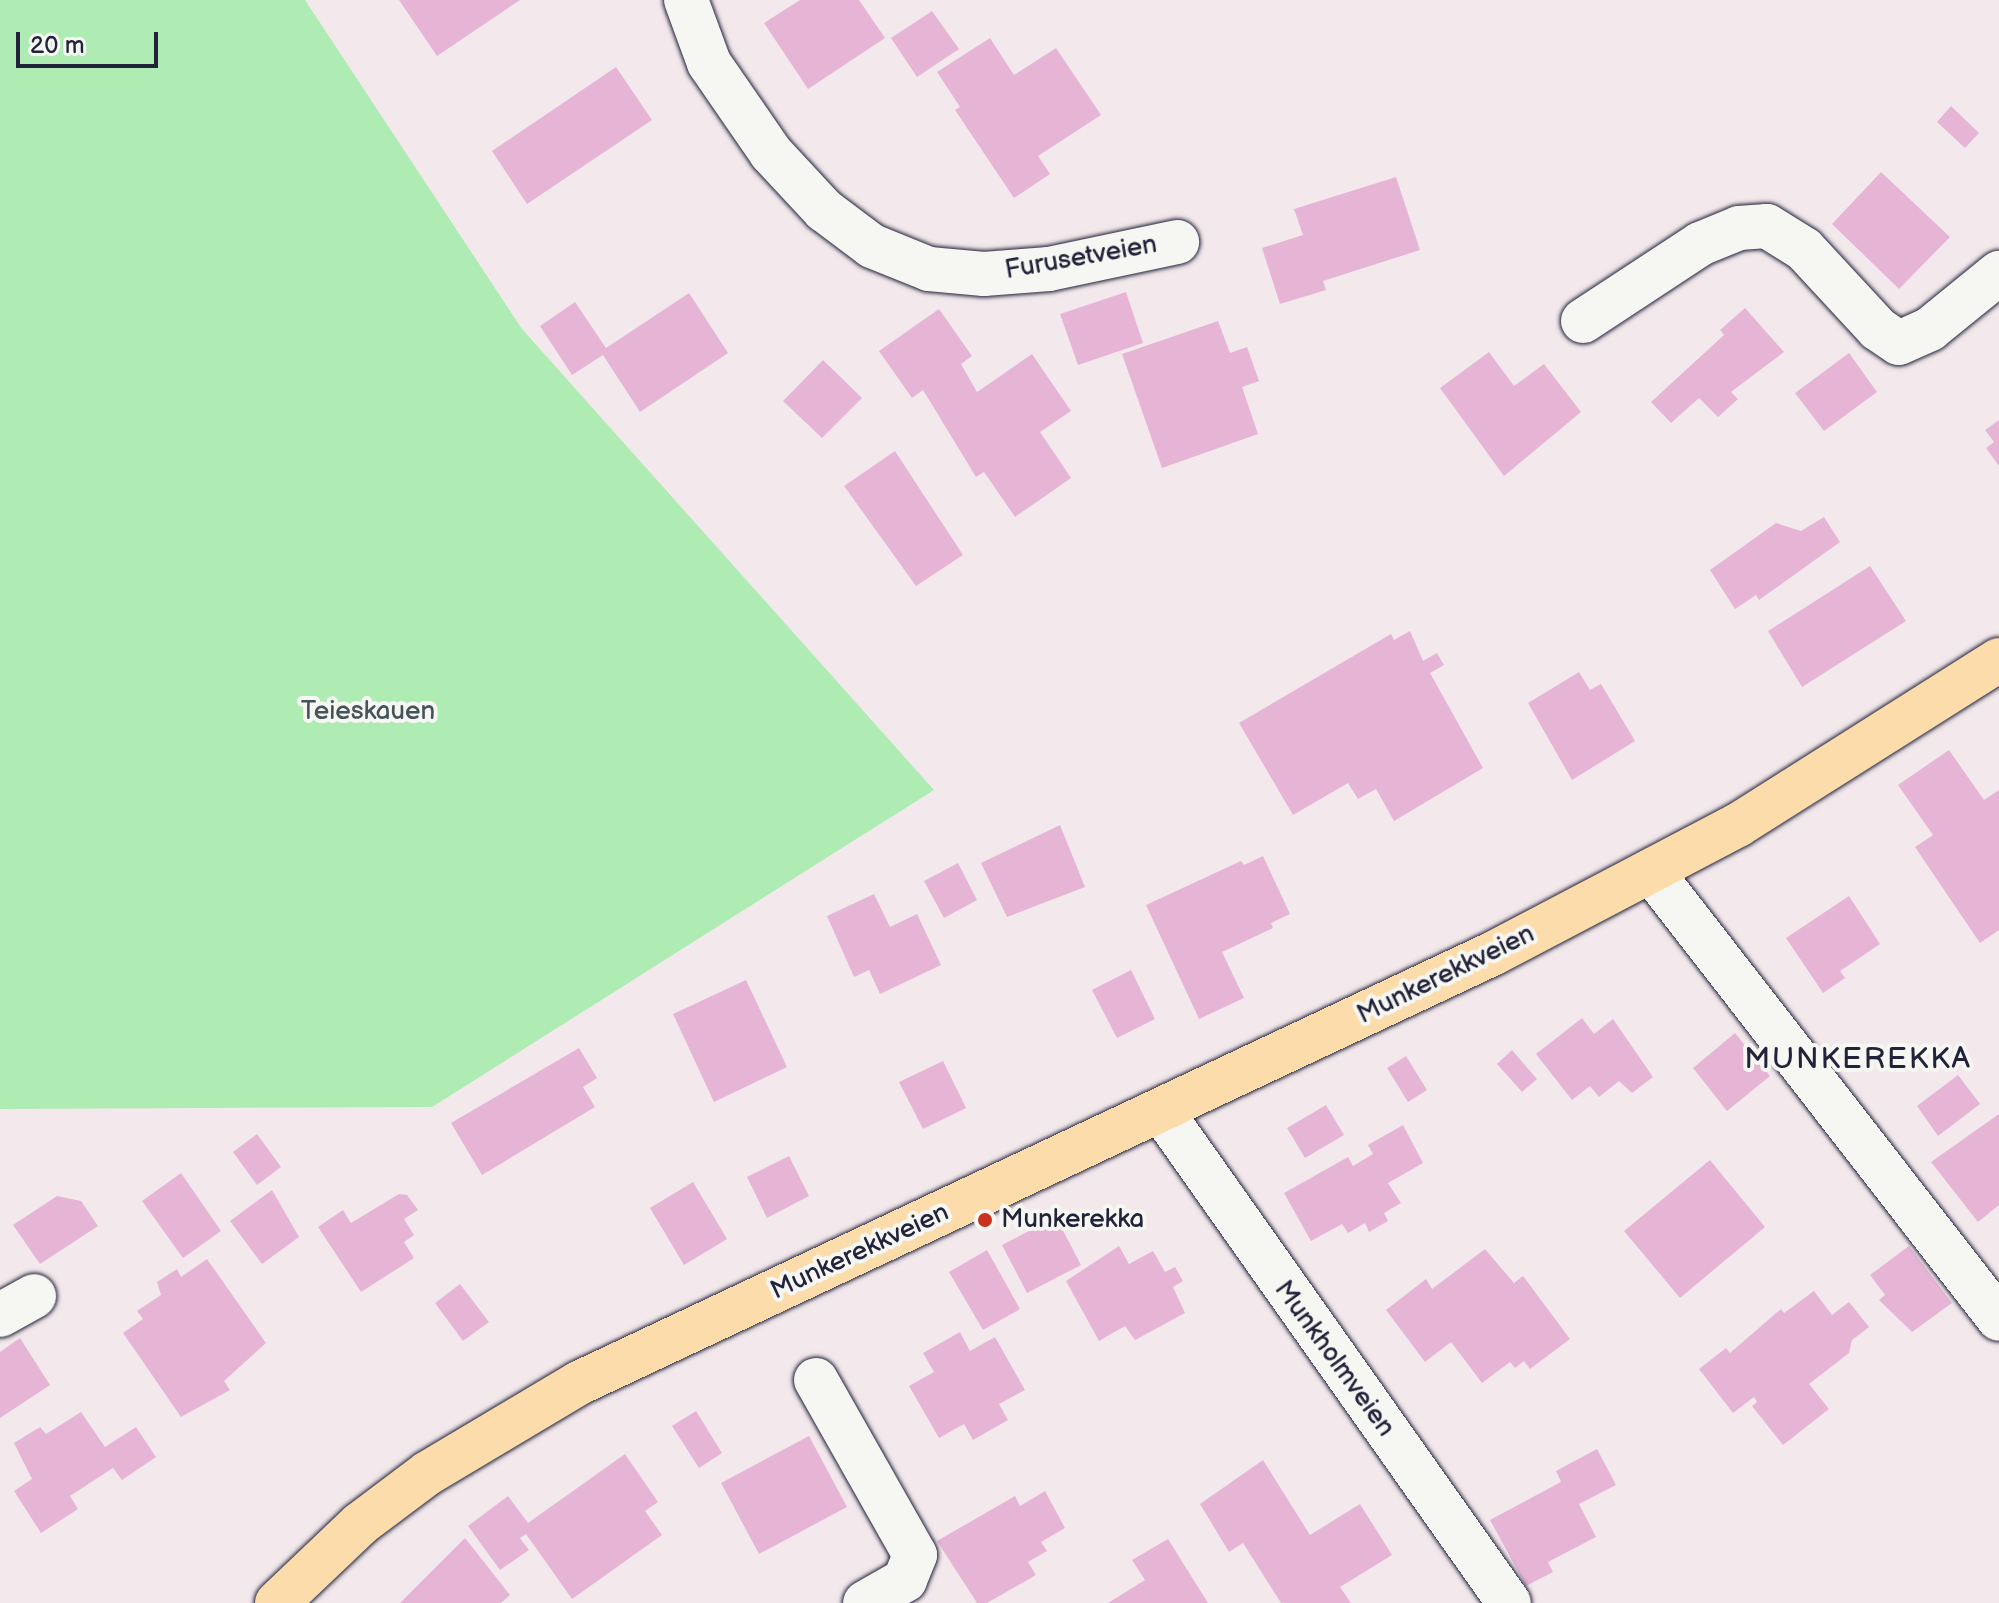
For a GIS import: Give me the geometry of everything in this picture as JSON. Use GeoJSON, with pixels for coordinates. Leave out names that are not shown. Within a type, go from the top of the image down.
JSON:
{"type":"FeatureCollection","features":[{"type":"Feature","properties":{"kind":"main road","name":"Munkerekkveien"},"geometry":{"type":"LineString","coordinates":[[277,1603],[360,1524],[428,1473],[579,1383],[1162,1112],[1494,953],[1738,825],[1999,660]]}},
{"type":"Feature","properties":{"kind":"street","name":"Furusetveien"},"geometry":{"type":"LineString","coordinates":[[686,0],[709,63],[771,153],[824,210],[872,246],[929,269],[984,274],[1049,269],[1177,242]]}},
{"type":"Feature","properties":{"kind":"street"},"geometry":{"type":"LineString","coordinates":[[1583,321],[1700,244],[1739,228],[1767,226],[1804,249],[1878,329],[1899,343],[1941,321],[1999,273]]}},
{"type":"Feature","properties":{"kind":"street"},"geometry":{"type":"LineString","coordinates":[[1651,871],[1999,1319]]}},
{"type":"Feature","properties":{"kind":"street","name":"Munkholmveien"},"geometry":{"type":"LineString","coordinates":[[1162,1112],[1509,1603]]}},
{"type":"Feature","properties":{"kind":"street"},"geometry":{"type":"LineString","coordinates":[[816,1380],[915,1555],[905,1580],[865,1603]]}},
{"type":"Feature","properties":{"kind":"green space","name":"Teieskauen"},"geometry":{"type":"Polygon","coordinates":[[[0,0],[305,0],[522,329],[934,790],[432,1107],[0,1109],[0,0]]]}},
{"type":"Feature","properties":{"kind":"building"},"geometry":{"type":"Polygon","coordinates":[[[399,0],[520,0],[437,56],[399,0]]]}},
{"type":"Feature","properties":{"kind":"building"},"geometry":{"type":"Polygon","coordinates":[[[800,0],[859,0],[885,38],[808,89],[764,23],[800,0]]]}},
{"type":"Feature","properties":{"kind":"building"},"geometry":{"type":"Polygon","coordinates":[[[932,11],[959,49],[917,77],[891,38],[932,11]]]}},
{"type":"Feature","properties":{"kind":"building"},"geometry":{"type":"Polygon","coordinates":[[[990,38],[1014,75],[1056,48],[1101,115],[1038,156],[1050,174],[1014,198],[955,110],[960,107],[937,72],[990,38]]]}},
{"type":"Feature","properties":{"kind":"building"},"geometry":{"type":"Polygon","coordinates":[[[616,67],[652,120],[527,204],[492,151],[616,67]]]}},
{"type":"Feature","properties":{"kind":"building"},"geometry":{"type":"Polygon","coordinates":[[[1951,106],[1979,133],[1965,148],[1937,122],[1951,106]]]}},
{"type":"Feature","properties":{"kind":"building"},"geometry":{"type":"Polygon","coordinates":[[[1881,172],[1950,237],[1899,289],[1832,224],[1881,172]]]}},
{"type":"Feature","properties":{"kind":"building"},"geometry":{"type":"Polygon","coordinates":[[[1396,177],[1420,250],[1323,281],[1326,290],[1280,304],[1262,248],[1303,235],[1294,209],[1396,177]]]}},
{"type":"Feature","properties":{"kind":"building"},"geometry":{"type":"Polygon","coordinates":[[[1126,292],[1143,343],[1078,365],[1060,314],[1126,292]]]}},
{"type":"Feature","properties":{"kind":"building"},"geometry":{"type":"Polygon","coordinates":[[[689,293],[728,353],[640,412],[603,355],[572,375],[540,326],[575,302],[606,348],[689,293]]]}},
{"type":"Feature","properties":{"kind":"building"},"geometry":{"type":"Polygon","coordinates":[[[1745,308],[1784,352],[1731,392],[1738,399],[1718,417],[1699,398],[1671,423],[1651,402],[1724,335],[1720,330],[1745,308]]]}},
{"type":"Feature","properties":{"kind":"building"},"geometry":{"type":"Polygon","coordinates":[[[939,309],[972,356],[961,364],[977,392],[1032,354],[1071,411],[1040,432],[1071,478],[1015,517],[984,472],[976,477],[923,390],[912,398],[879,351],[939,309]]]}},
{"type":"Feature","properties":{"kind":"building"},"geometry":{"type":"Polygon","coordinates":[[[1218,321],[1230,353],[1247,347],[1259,381],[1242,387],[1258,434],[1162,468],[1122,354],[1218,321]]]}},
{"type":"Feature","properties":{"kind":"building"},"geometry":{"type":"Polygon","coordinates":[[[1489,352],[1514,386],[1544,364],[1581,412],[1504,476],[1440,388],[1489,352]]]}},
{"type":"Feature","properties":{"kind":"building"},"geometry":{"type":"Polygon","coordinates":[[[1849,353],[1877,392],[1824,431],[1795,393],[1849,353]]]}},
{"type":"Feature","properties":{"kind":"building"},"geometry":{"type":"Polygon","coordinates":[[[823,360],[862,398],[822,438],[783,401],[823,360]]]}},
{"type":"Feature","properties":{"kind":"building"},"geometry":{"type":"Polygon","coordinates":[[[1999,420],[1999,466],[1986,448],[1994,442],[1985,430],[1999,420]]]}},
{"type":"Feature","properties":{"kind":"building"},"geometry":{"type":"Polygon","coordinates":[[[895,451],[963,555],[916,586],[844,486],[895,451]]]}},
{"type":"Feature","properties":{"kind":"building"},"geometry":{"type":"Polygon","coordinates":[[[1824,517],[1840,542],[1759,600],[1756,595],[1735,609],[1710,570],[1776,523],[1801,531],[1824,517]]]}},
{"type":"Feature","properties":{"kind":"building"},"geometry":{"type":"Polygon","coordinates":[[[1870,566],[1906,621],[1802,687],[1768,631],[1870,566]]]}},
{"type":"Feature","properties":{"kind":"building"},"geometry":{"type":"Polygon","coordinates":[[[1410,631],[1423,661],[1437,653],[1444,665],[1430,673],[1483,768],[1394,821],[1376,789],[1358,799],[1348,783],[1293,815],[1239,723],[1391,634],[1394,640],[1410,631]]]}},
{"type":"Feature","properties":{"kind":"building"},"geometry":{"type":"Polygon","coordinates":[[[1579,672],[1590,690],[1601,684],[1635,741],[1572,780],[1528,703],[1579,672]]]}},
{"type":"Feature","properties":{"kind":"building"},"geometry":{"type":"Polygon","coordinates":[[[1949,750],[1984,800],[1999,790],[1999,930],[1980,943],[1915,847],[1933,835],[1898,785],[1949,750]]]}},
{"type":"Feature","properties":{"kind":"building"},"geometry":{"type":"Polygon","coordinates":[[[1060,825],[1085,887],[1007,917],[981,863],[1060,825]]]}},
{"type":"Feature","properties":{"kind":"building"},"geometry":{"type":"Polygon","coordinates":[[[1263,856],[1290,914],[1271,923],[1273,928],[1222,952],[1244,998],[1199,1019],[1146,905],[1241,861],[1244,865],[1263,856]]]}},
{"type":"Feature","properties":{"kind":"building"},"geometry":{"type":"Polygon","coordinates":[[[958,863],[977,900],[944,918],[924,881],[958,863]]]}},
{"type":"Feature","properties":{"kind":"building"},"geometry":{"type":"Polygon","coordinates":[[[874,894],[890,927],[917,914],[941,965],[880,994],[869,970],[854,977],[827,916],[874,894]]]}},
{"type":"Feature","properties":{"kind":"building"},"geometry":{"type":"Polygon","coordinates":[[[1849,896],[1880,944],[1840,971],[1845,978],[1823,993],[1786,938],[1849,896]]]}},
{"type":"Feature","properties":{"kind":"building"},"geometry":{"type":"Polygon","coordinates":[[[1131,970],[1155,1019],[1117,1038],[1092,990],[1131,970]]]}},
{"type":"Feature","properties":{"kind":"building"},"geometry":{"type":"Polygon","coordinates":[[[746,980],[787,1067],[714,1102],[673,1014],[746,980]]]}},
{"type":"Feature","properties":{"kind":"building"},"geometry":{"type":"Polygon","coordinates":[[[1582,1018],[1594,1034],[1613,1019],[1653,1077],[1632,1093],[1619,1081],[1599,1097],[1590,1086],[1572,1100],[1536,1054],[1582,1018]]]}},
{"type":"Feature","properties":{"kind":"building"},"geometry":{"type":"Polygon","coordinates":[[[1735,1033],[1770,1076],[1727,1111],[1693,1068],[1735,1033]]]}},
{"type":"Feature","properties":{"kind":"building"},"geometry":{"type":"Polygon","coordinates":[[[579,1048],[597,1078],[583,1087],[595,1107],[482,1175],[451,1123],[579,1048]]]}},
{"type":"Feature","properties":{"kind":"building"},"geometry":{"type":"Polygon","coordinates":[[[1512,1050],[1537,1079],[1522,1092],[1497,1064],[1512,1050]]]}},
{"type":"Feature","properties":{"kind":"building"},"geometry":{"type":"Polygon","coordinates":[[[1406,1056],[1427,1090],[1408,1102],[1387,1068],[1406,1056]]]}},
{"type":"Feature","properties":{"kind":"building"},"geometry":{"type":"Polygon","coordinates":[[[943,1061],[966,1108],[923,1129],[899,1082],[943,1061]]]}},
{"type":"Feature","properties":{"kind":"building"},"geometry":{"type":"Polygon","coordinates":[[[1958,1075],[1980,1104],[1938,1136],[1917,1106],[1958,1075]]]}},
{"type":"Feature","properties":{"kind":"building"},"geometry":{"type":"Polygon","coordinates":[[[1326,1105],[1344,1135],[1305,1158],[1287,1128],[1326,1105]]]}},
{"type":"Feature","properties":{"kind":"building"},"geometry":{"type":"Polygon","coordinates":[[[1999,1114],[1999,1205],[1978,1222],[1931,1162],[1999,1114]]]}},
{"type":"Feature","properties":{"kind":"building"},"geometry":{"type":"Polygon","coordinates":[[[1403,1125],[1423,1163],[1388,1183],[1401,1203],[1384,1213],[1388,1221],[1369,1232],[1365,1223],[1348,1233],[1342,1224],[1311,1241],[1284,1193],[1348,1157],[1353,1166],[1373,1154],[1368,1145],[1403,1125]]]}},
{"type":"Feature","properties":{"kind":"building"},"geometry":{"type":"Polygon","coordinates":[[[257,1134],[281,1167],[257,1185],[233,1152],[257,1134]]]}},
{"type":"Feature","properties":{"kind":"building"},"geometry":{"type":"Polygon","coordinates":[[[789,1156],[809,1196],[767,1218],[747,1177],[789,1156]]]}},
{"type":"Feature","properties":{"kind":"building"},"geometry":{"type":"Polygon","coordinates":[[[1710,1160],[1765,1227],[1680,1298],[1624,1231],[1710,1160]]]}},
{"type":"Feature","properties":{"kind":"building"},"geometry":{"type":"Polygon","coordinates":[[[181,1173],[221,1231],[183,1258],[142,1201],[181,1173]]]}},
{"type":"Feature","properties":{"kind":"building"},"geometry":{"type":"Polygon","coordinates":[[[693,1182],[727,1239],[684,1265],[650,1208],[693,1182]]]}},
{"type":"Feature","properties":{"kind":"building"},"geometry":{"type":"Polygon","coordinates":[[[272,1190],[299,1237],[262,1264],[230,1221],[272,1190]]]}},
{"type":"Feature","properties":{"kind":"building"},"geometry":{"type":"Polygon","coordinates":[[[399,1194],[407,1195],[418,1210],[404,1219],[414,1235],[404,1242],[414,1258],[361,1292],[318,1227],[343,1210],[351,1223],[399,1194]]]}},
{"type":"Feature","properties":{"kind":"building"},"geometry":{"type":"Polygon","coordinates":[[[57,1196],[81,1201],[98,1226],[40,1264],[13,1225],[57,1196]]]}},
{"type":"Feature","properties":{"kind":"building"},"geometry":{"type":"Polygon","coordinates":[[[1056,1217],[1081,1265],[1027,1293],[1002,1245],[1056,1217]]]}},
{"type":"Feature","properties":{"kind":"building"},"geometry":{"type":"Polygon","coordinates":[[[1119,1246],[1129,1264],[1153,1251],[1165,1272],[1175,1267],[1183,1281],[1173,1287],[1185,1313],[1135,1340],[1125,1326],[1099,1341],[1066,1281],[1119,1246]]]}},
{"type":"Feature","properties":{"kind":"building"},"geometry":{"type":"Polygon","coordinates":[[[1909,1246],[1952,1303],[1912,1332],[1879,1300],[1885,1295],[1870,1275],[1909,1246]]]}},
{"type":"Feature","properties":{"kind":"building"},"geometry":{"type":"Polygon","coordinates":[[[1485,1249],[1514,1283],[1523,1276],[1570,1339],[1530,1369],[1524,1361],[1515,1368],[1510,1362],[1482,1383],[1451,1342],[1425,1362],[1386,1310],[1426,1279],[1432,1289],[1485,1249]]]}},
{"type":"Feature","properties":{"kind":"building"},"geometry":{"type":"Polygon","coordinates":[[[987,1250],[1020,1309],[983,1330],[949,1272],[987,1250]]]}},
{"type":"Feature","properties":{"kind":"building"},"geometry":{"type":"Polygon","coordinates":[[[207,1259],[266,1343],[224,1381],[230,1390],[181,1417],[123,1333],[143,1319],[137,1311],[161,1295],[157,1282],[177,1269],[181,1277],[207,1259]]]}},
{"type":"Feature","properties":{"kind":"building"},"geometry":{"type":"Polygon","coordinates":[[[460,1284],[489,1322],[463,1341],[435,1303],[460,1284]]]}},
{"type":"Feature","properties":{"kind":"building"},"geometry":{"type":"Polygon","coordinates":[[[1814,1291],[1832,1315],[1849,1302],[1869,1327],[1852,1340],[1849,1353],[1809,1384],[1829,1409],[1783,1445],[1752,1406],[1757,1402],[1754,1397],[1733,1413],[1699,1369],[1726,1348],[1730,1353],[1781,1309],[1784,1313],[1814,1291]]]}},
{"type":"Feature","properties":{"kind":"building"},"geometry":{"type":"Polygon","coordinates":[[[960,1332],[970,1351],[995,1337],[1025,1390],[999,1404],[1008,1420],[973,1440],[964,1424],[939,1438],[909,1386],[934,1372],[923,1353],[960,1332]]]}},
{"type":"Feature","properties":{"kind":"building"},"geometry":{"type":"Polygon","coordinates":[[[20,1338],[50,1385],[0,1418],[0,1352],[20,1338]]]}},
{"type":"Feature","properties":{"kind":"building"},"geometry":{"type":"Polygon","coordinates":[[[696,1411],[722,1453],[699,1468],[672,1426],[696,1411]]]}},
{"type":"Feature","properties":{"kind":"building"},"geometry":{"type":"Polygon","coordinates":[[[81,1412],[105,1447],[136,1427],[156,1457],[122,1480],[113,1468],[70,1496],[78,1509],[41,1533],[14,1491],[32,1479],[14,1443],[40,1427],[46,1434],[81,1412]]]}},
{"type":"Feature","properties":{"kind":"building"},"geometry":{"type":"Polygon","coordinates":[[[809,1436],[847,1507],[759,1554],[721,1483],[809,1436]]]}},
{"type":"Feature","properties":{"kind":"building"},"geometry":{"type":"Polygon","coordinates":[[[1597,1449],[1616,1485],[1579,1504],[1596,1537],[1548,1562],[1553,1572],[1526,1586],[1490,1520],[1561,1482],[1556,1471],[1597,1449]]]}},
{"type":"Feature","properties":{"kind":"building"},"geometry":{"type":"Polygon","coordinates":[[[625,1454],[658,1502],[645,1511],[662,1535],[572,1599],[526,1534],[520,1538],[529,1550],[500,1570],[468,1526],[508,1496],[528,1523],[625,1454]]]}},
{"type":"Feature","properties":{"kind":"building"},"geometry":{"type":"Polygon","coordinates":[[[1263,1460],[1310,1535],[1360,1504],[1392,1555],[1340,1587],[1351,1603],[1281,1603],[1243,1543],[1229,1552],[1200,1504],[1263,1460]]]}},
{"type":"Feature","properties":{"kind":"building"},"geometry":{"type":"Polygon","coordinates":[[[1045,1491],[1065,1528],[1041,1542],[1047,1551],[1028,1562],[1036,1575],[987,1603],[977,1603],[937,1541],[1015,1496],[1020,1506],[1045,1491]]]}},
{"type":"Feature","properties":{"kind":"building"},"geometry":{"type":"Polygon","coordinates":[[[465,1538],[510,1595],[501,1603],[400,1603],[465,1538]]]}},
{"type":"Feature","properties":{"kind":"building"},"geometry":{"type":"Polygon","coordinates":[[[1168,1539],[1208,1603],[1108,1603],[1145,1580],[1132,1560],[1168,1539]]]}},
{"type":"Feature","properties":{"kind":"place","name":"Munkerekka"},"geometry":{"type":"Point","coordinates":[985,1220]}},
{"type":"Feature","properties":{"kind":"district","name":"MUNKEREKKA"},"geometry":{"type":"Point","coordinates":[1858,1059]}}]}
